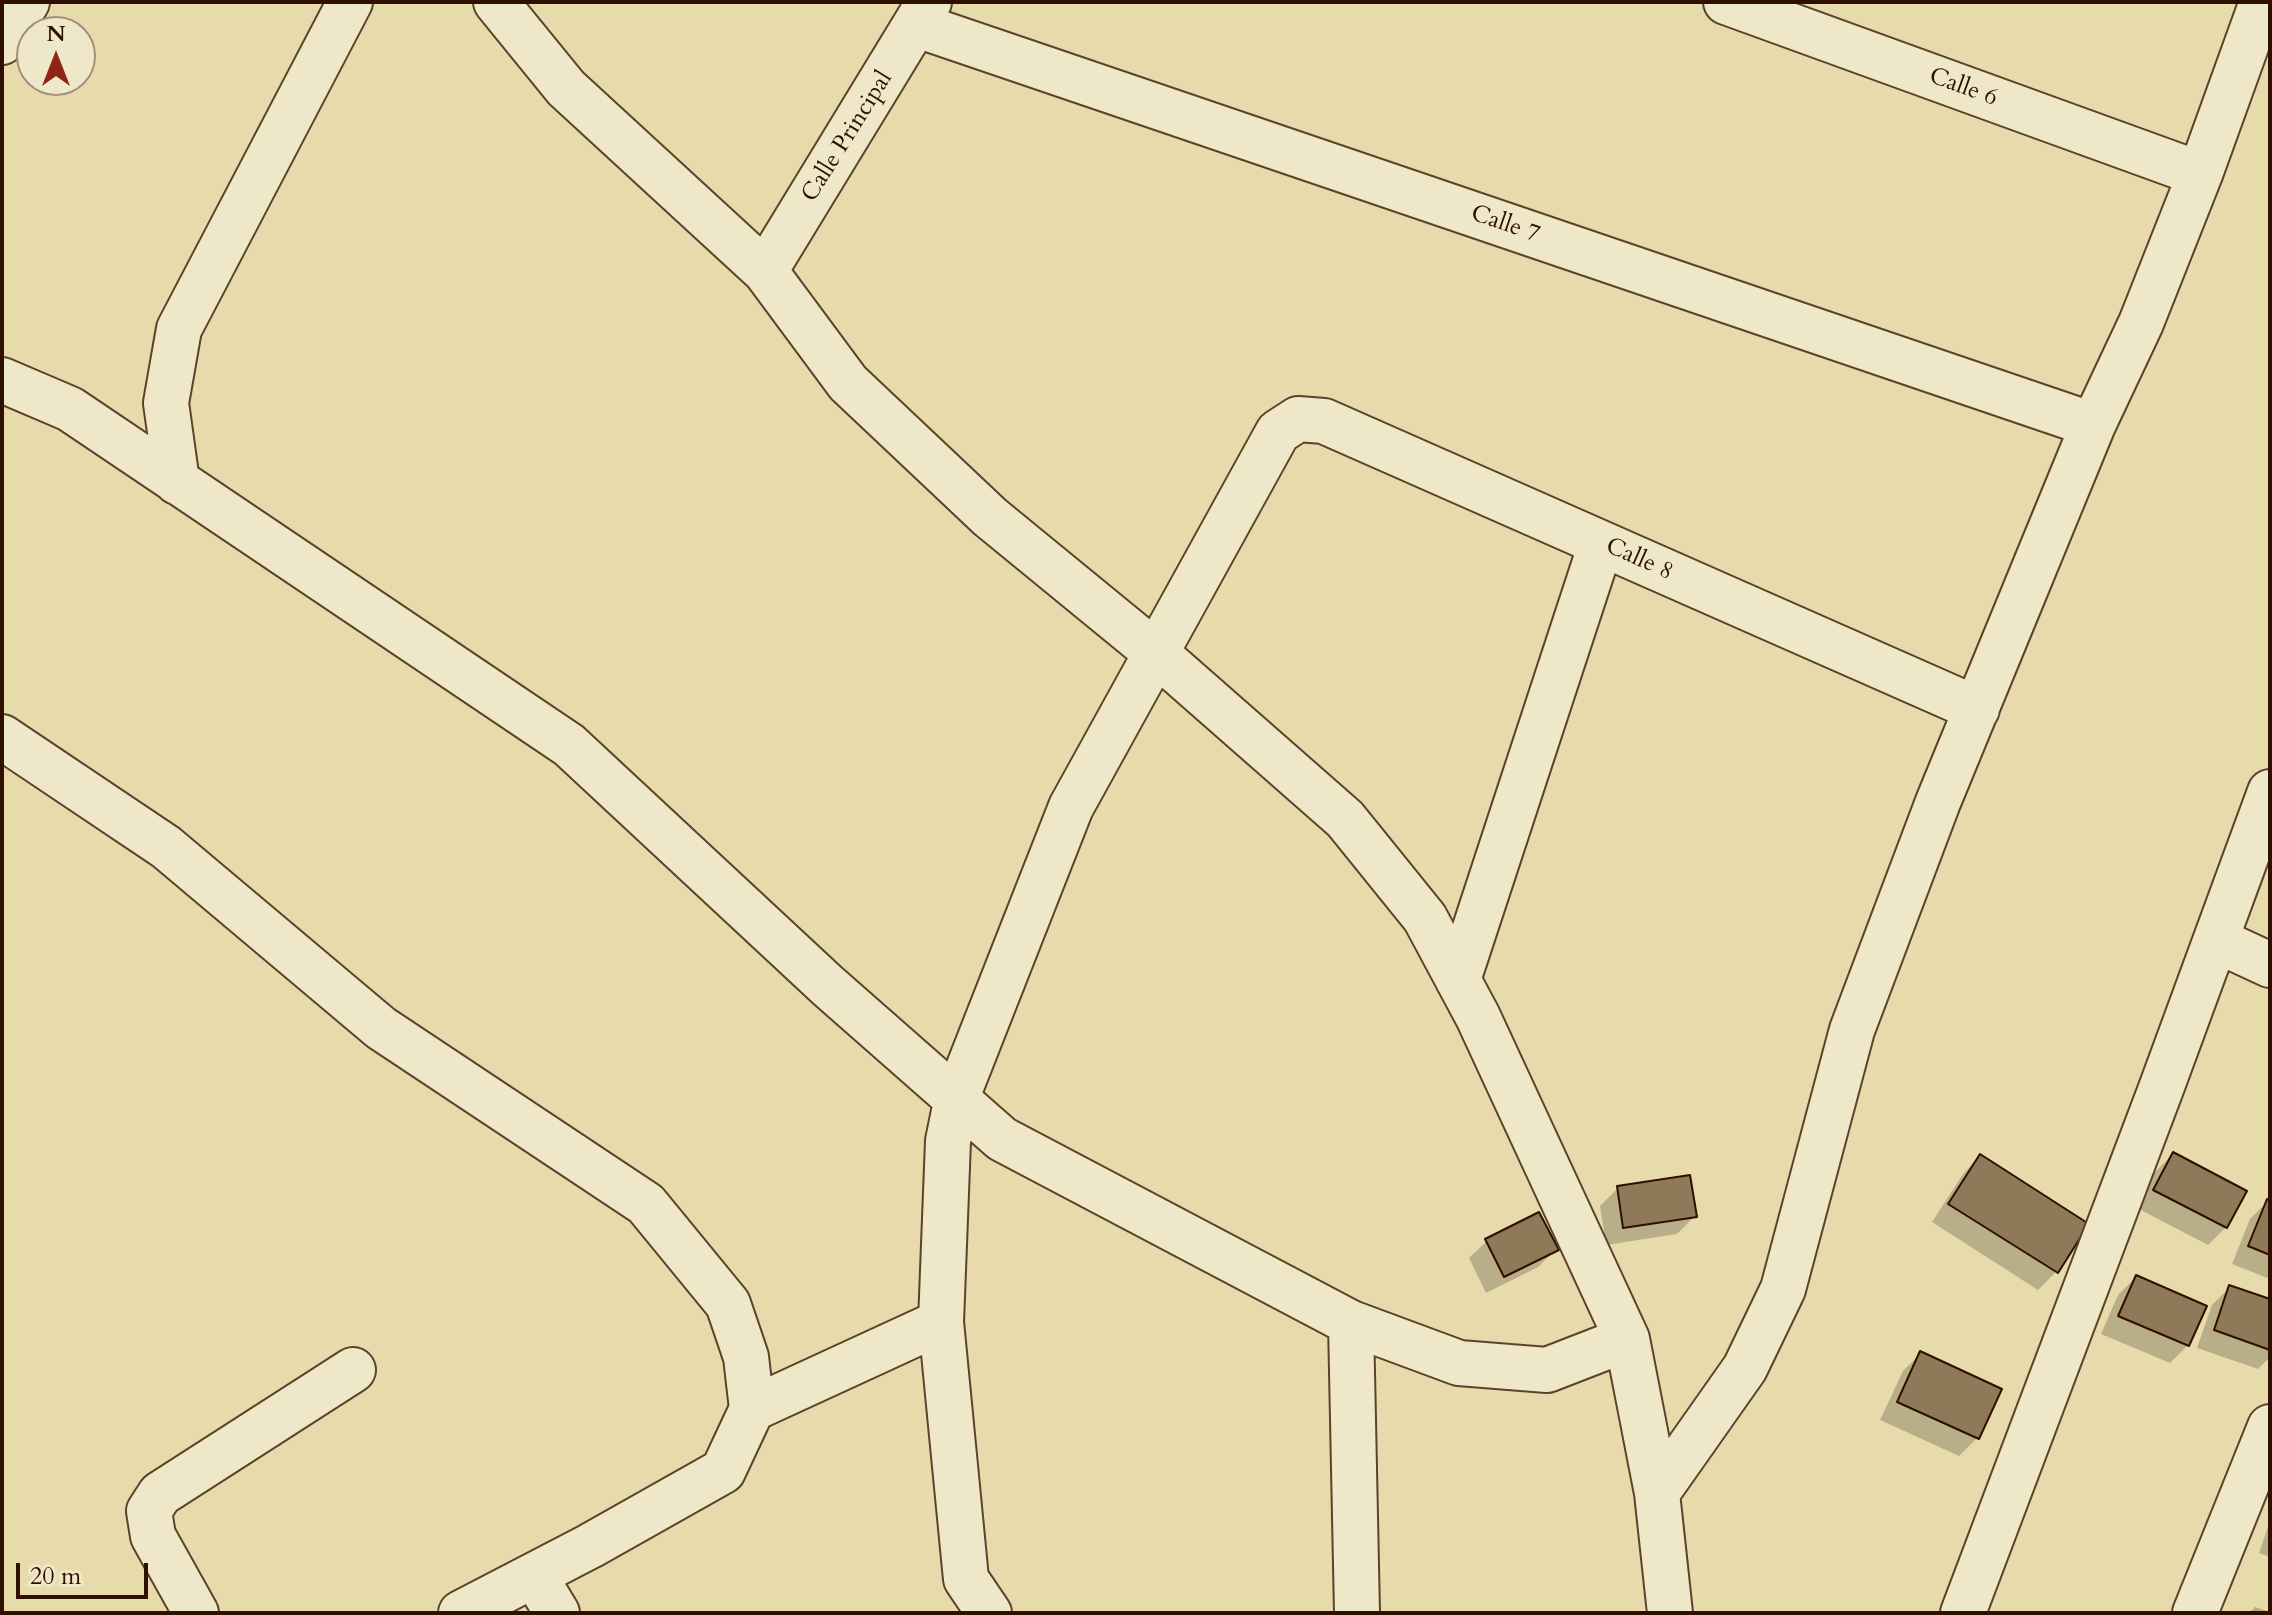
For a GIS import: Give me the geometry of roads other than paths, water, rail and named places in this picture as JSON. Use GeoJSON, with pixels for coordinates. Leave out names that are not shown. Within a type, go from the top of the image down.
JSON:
{"type":"FeatureCollection","features":[{"type":"Feature","properties":{"kind":"street"},"geometry":{"type":"LineString","coordinates":[[2,42],[27,2]]}},
{"type":"Feature","properties":{"kind":"street"},"geometry":{"type":"LineString","coordinates":[[177,482],[166,403],[179,329],[350,2]]}},
{"type":"Feature","properties":{"kind":"street"},"geometry":{"type":"LineString","coordinates":[[496,2],[566,88],[765,271],[848,383],[990,517],[1156,653],[1345,819],[1425,918],[1478,1017],[1627,1339],[1657,1493],[1670,1613]]}},
{"type":"Feature","properties":{"kind":"street","name":"Calle 6"},"geometry":{"type":"LineString","coordinates":[[1726,2],[2200,174]]}},
{"type":"Feature","properties":{"kind":"street"},"geometry":{"type":"LineString","coordinates":[[1657,1493],[1745,1368],[1783,1289],[1852,1030],[1938,802],[2093,425],[2141,323],[2200,174],[2262,2]]}},
{"type":"Feature","properties":{"kind":"street","name":"Calle Principal"},"geometry":{"type":"LineString","coordinates":[[765,271],[923,13]]}},
{"type":"Feature","properties":{"kind":"street","name":"Calle 7"},"geometry":{"type":"LineString","coordinates":[[923,13],[2093,425]]}},
{"type":"Feature","properties":{"kind":"street"},"geometry":{"type":"LineString","coordinates":[[2,380],[70,409],[569,745],[828,986],[1002,1139],[1351,1323],[1459,1363],[1547,1370],[1627,1339]]}},
{"type":"Feature","properties":{"kind":"street","name":"Calle 8"},"geometry":{"type":"LineString","coordinates":[[1156,653],[1278,432],[1298,419],[1324,421],[1977,709]]}},
{"type":"Feature","properties":{"kind":"street"},"geometry":{"type":"LineString","coordinates":[[1458,980],[1601,544]]}},
{"type":"Feature","properties":{"kind":"street"},"geometry":{"type":"LineString","coordinates":[[989,1613],[966,1579],[941,1322],[948,1141],[957,1097],[1071,807],[1156,653]]}},
{"type":"Feature","properties":{"kind":"street"},"geometry":{"type":"LineString","coordinates":[[2,737],[166,847],[381,1028],[646,1204],[728,1304],[746,1357],[752,1409],[723,1471],[590,1546],[461,1613]]}},
{"type":"Feature","properties":{"kind":"street"},"geometry":{"type":"LineString","coordinates":[[1963,1613],[2270,792]]}},
{"type":"Feature","properties":{"kind":"street"},"geometry":{"type":"LineString","coordinates":[[2216,940],[2270,965]]}},
{"type":"Feature","properties":{"kind":"street"},"geometry":{"type":"LineString","coordinates":[[752,1409],[941,1322]]}},
{"type":"Feature","properties":{"kind":"street"},"geometry":{"type":"LineString","coordinates":[[1351,1323],[1357,1613]]}},
{"type":"Feature","properties":{"kind":"street"},"geometry":{"type":"LineString","coordinates":[[196,1613],[153,1536],[149,1511],[160,1494],[353,1370]]}},
{"type":"Feature","properties":{"kind":"street"},"geometry":{"type":"LineString","coordinates":[[2195,1613],[2270,1427]]}},
{"type":"Feature","properties":{"kind":"street"},"geometry":{"type":"LineString","coordinates":[[534,1575],[557,1613]]}}]}
